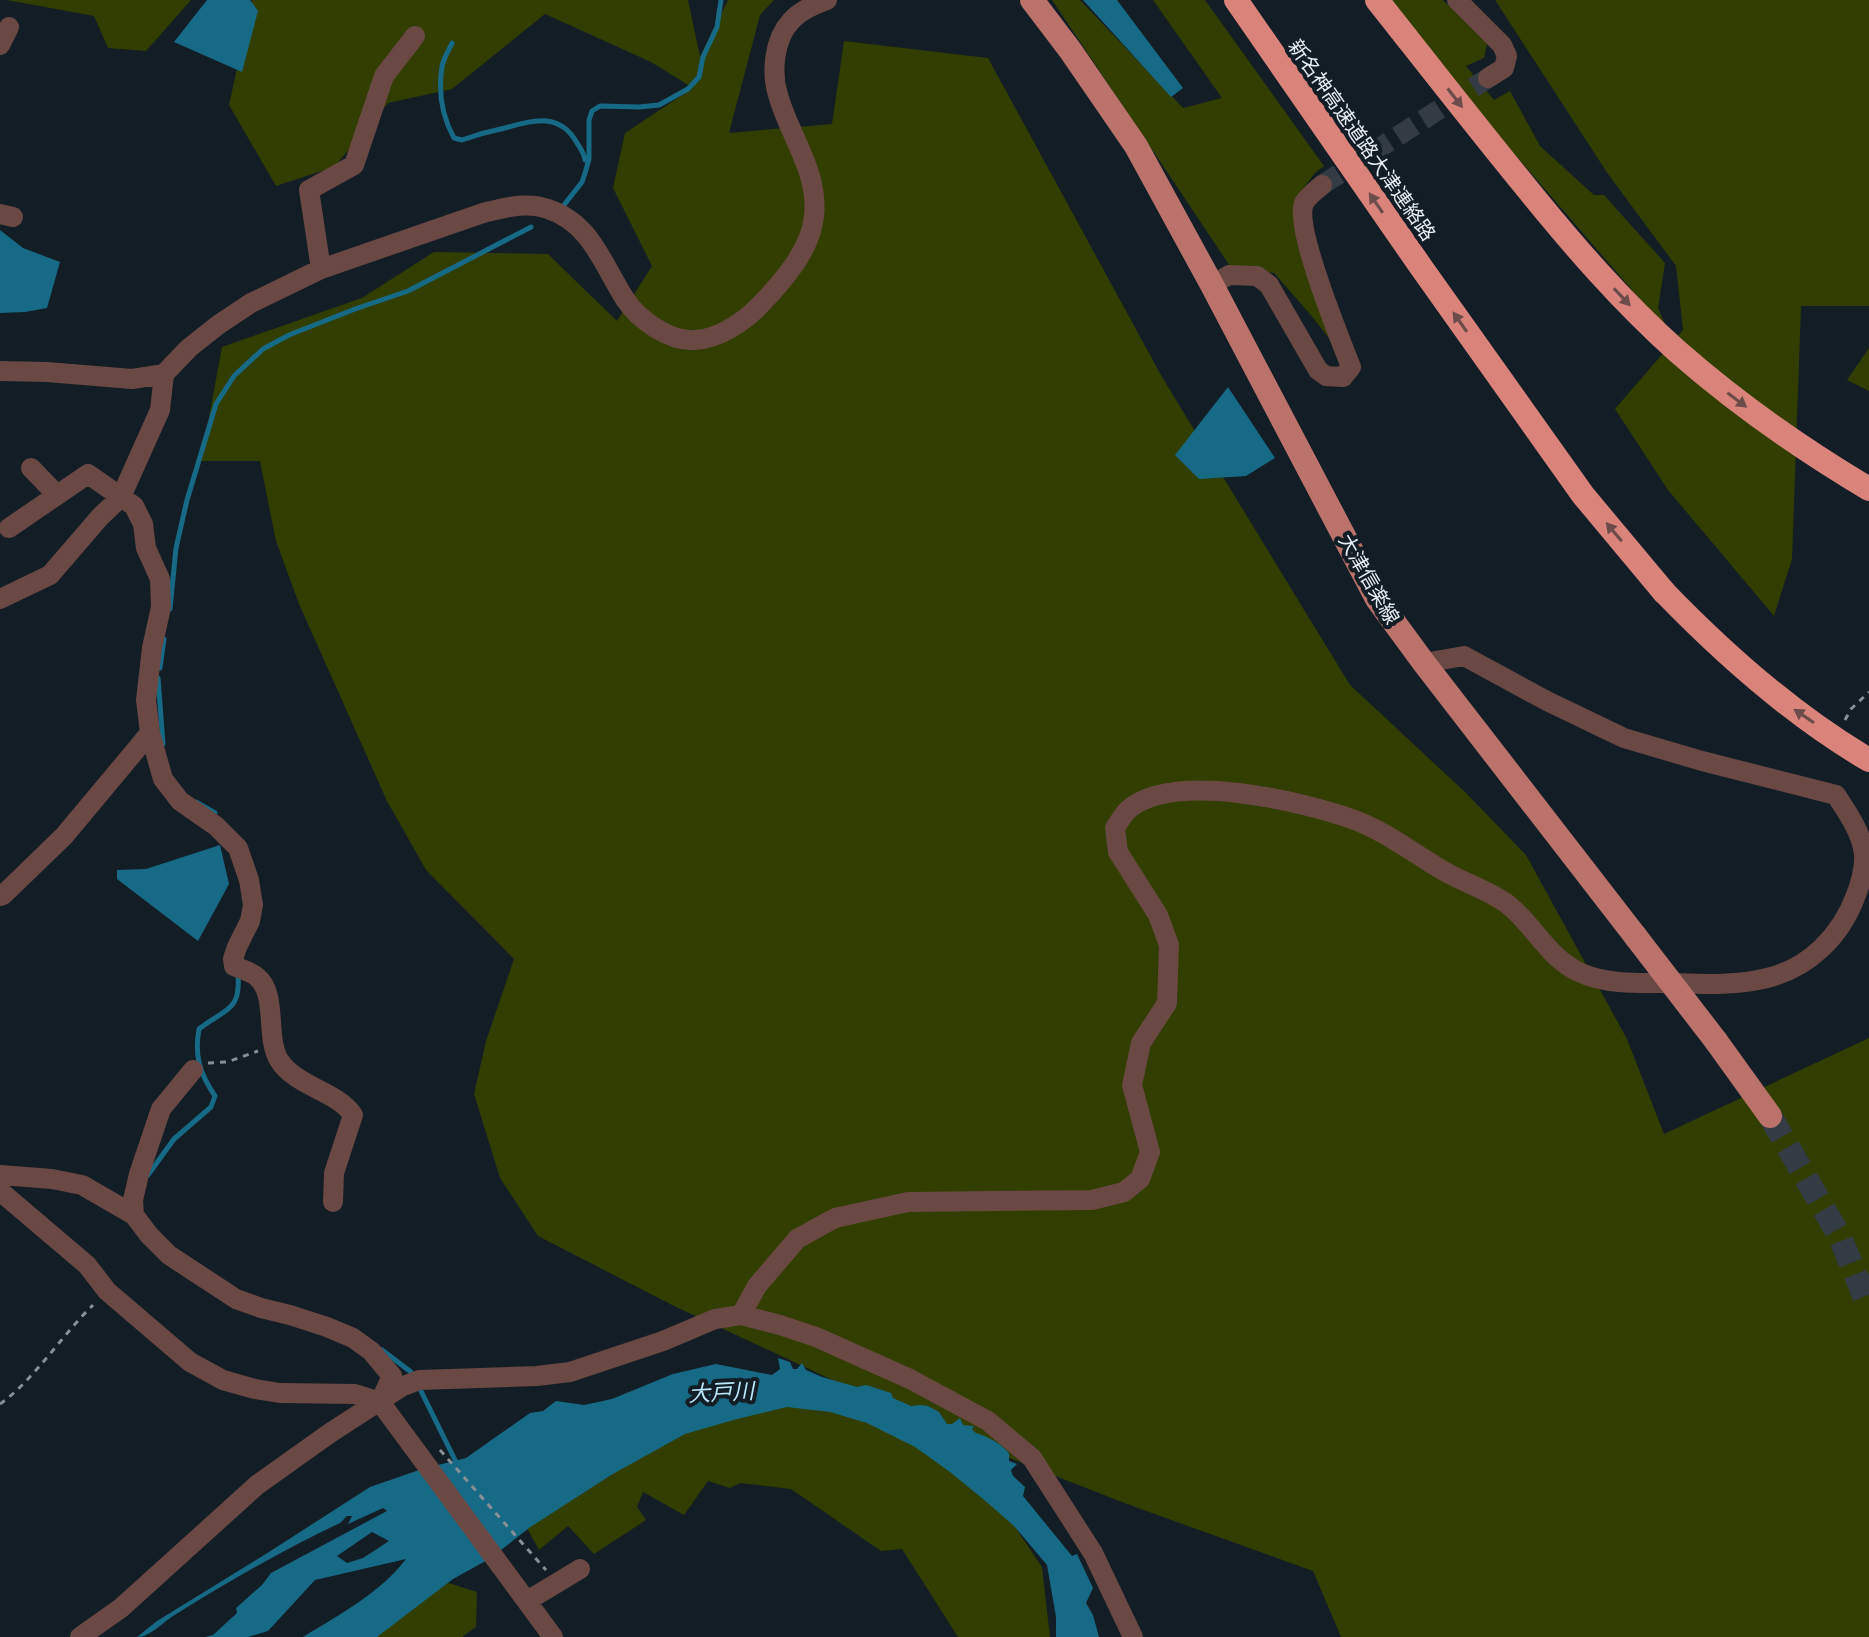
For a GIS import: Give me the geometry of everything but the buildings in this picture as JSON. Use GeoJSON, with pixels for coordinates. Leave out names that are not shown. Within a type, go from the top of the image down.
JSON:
{"type":"FeatureCollection","features":[{"type":"Feature","properties":{"kind":"highway","name":"新名神高速道路大津連絡路"},"geometry":{"type":"LineString","coordinates":[[1236,0],[1583,495],[1664,592],[1708,637],[1791,707],[1869,760]]}},
{"type":"Feature","properties":{"kind":"highway"},"geometry":{"type":"LineString","coordinates":[[1377,0],[1573,245],[1635,311],[1734,398],[1825,463],[1869,489]]}},
{"type":"Feature","properties":{"kind":"main road","name":"大津信楽線"},"geometry":{"type":"LineString","coordinates":[[1032,0],[1136,146],[1377,599],[1770,1116]]}},
{"type":"Feature","properties":{"kind":"street"},"geometry":{"type":"LineString","coordinates":[[0,371],[132,379],[164,374],[189,348],[251,303],[321,269],[483,213],[533,205],[569,219],[587,235],[625,299],[653,328],[693,341],[733,327],[777,287],[796,262],[808,238],[814,216],[813,191],[778,96],[774,75],[780,39],[790,21],[809,7],[827,0]]}},
{"type":"Feature","properties":{"kind":"street"},"geometry":{"type":"LineString","coordinates":[[1457,0],[1502,45],[1507,56],[1504,68],[1488,78]]}},
{"type":"Feature","properties":{"kind":"street"},"geometry":{"type":"LineString","coordinates":[[321,269],[309,190],[354,165],[384,76],[415,36]]}},
{"type":"Feature","properties":{"kind":"street"},"geometry":{"type":"LineString","coordinates":[[1212,285],[1229,275],[1257,276],[1269,285],[1318,370],[1326,376],[1343,377],[1351,367],[1314,268],[1302,216],[1305,201],[1322,185]]}},
{"type":"Feature","properties":{"kind":"street"},"geometry":{"type":"LineString","coordinates":[[0,599],[50,575],[121,497],[160,410],[164,374]]}},
{"type":"Feature","properties":{"kind":"street"},"geometry":{"type":"LineString","coordinates":[[31,468],[57,495]]}},
{"type":"Feature","properties":{"kind":"street"},"geometry":{"type":"LineString","coordinates":[[9,528],[88,474],[134,506],[143,524],[146,548],[160,579],[161,607],[146,700],[150,733],[163,779],[180,801],[216,826],[238,848],[249,880],[253,905],[250,921],[233,959],[239,968],[258,977],[267,992],[273,1046],[280,1062],[301,1081],[348,1107],[353,1115],[334,1173],[333,1202]]}},
{"type":"Feature","properties":{"kind":"street"},"geometry":{"type":"LineString","coordinates":[[741,1315],[757,1286],[797,1239],[835,1218],[908,1202],[1092,1200],[1124,1192],[1140,1179],[1150,1152],[1132,1085],[1141,1043],[1167,1003],[1169,945],[1158,915],[1118,852],[1115,828],[1129,809],[1158,794],[1209,791],[1260,796],[1354,820],[1400,842],[1442,870],[1505,903],[1558,957],[1579,972],[1601,979],[1693,984],[1768,978],[1798,966],[1818,953],[1841,927],[1862,880],[1864,851],[1853,822],[1836,795],[1624,738],[1464,656],[1424,663]]}},
{"type":"Feature","properties":{"kind":"street"},"geometry":{"type":"LineString","coordinates":[[0,896],[64,836],[150,733]]}},
{"type":"Feature","properties":{"kind":"street"},"geometry":{"type":"LineString","coordinates":[[134,1215],[133,1200],[139,1174],[161,1109],[199,1066]]}},
{"type":"Feature","properties":{"kind":"street"},"geometry":{"type":"LineString","coordinates":[[0,1175],[82,1185],[134,1215],[169,1255],[236,1299],[353,1338],[371,1351],[392,1376],[380,1402]]}},
{"type":"Feature","properties":{"kind":"street"},"geometry":{"type":"LineString","coordinates":[[0,1191],[87,1265],[107,1291],[190,1362],[223,1380],[255,1389],[280,1393],[355,1394],[380,1402],[553,1637]]}},
{"type":"Feature","properties":{"kind":"street"},"geometry":{"type":"LineString","coordinates":[[80,1637],[121,1608],[257,1485],[401,1387],[419,1380],[570,1372],[663,1341],[715,1319],[741,1315],[816,1337],[910,1379],[988,1421],[1032,1458],[1093,1553],[1133,1637]]}},
{"type":"Feature","properties":{"kind":"street"},"geometry":{"type":"LineString","coordinates":[[527,1601],[580,1569]]}},
{"type":"Feature","properties":{"kind":"path"},"geometry":{"type":"LineString","coordinates":[[199,1066],[227,1062],[273,1046]]}},
{"type":"Feature","properties":{"kind":"path"},"geometry":{"type":"LineString","coordinates":[[0,1404],[14,1394],[107,1291]]}},
{"type":"Feature","properties":{"kind":"path"},"geometry":{"type":"LineString","coordinates":[[438,1448],[532,1554]]}},
{"type":"Feature","properties":{"kind":"green space"},"geometry":{"type":"Polygon","coordinates":[[[7,0],[191,0],[146,51],[108,48],[94,16],[7,0]]]}},
{"type":"Feature","properties":{"kind":"green space"},"geometry":{"type":"Polygon","coordinates":[[[252,0],[688,0],[700,57],[728,0],[774,0],[760,15],[729,133],[832,124],[844,41],[988,58],[1162,377],[1350,685],[1465,792],[1526,855],[1627,1039],[1664,1134],[1869,1038],[1869,1637],[1341,1637],[1313,1571],[1127,1504],[948,1434],[674,1306],[538,1236],[500,1178],[474,1094],[486,1041],[514,959],[426,870],[387,801],[299,604],[276,541],[260,461],[201,461],[222,347],[362,298],[434,252],[548,254],[617,321],[652,266],[613,188],[625,133],[693,88],[651,62],[545,14],[452,89],[388,103],[334,167],[276,186],[229,105],[252,0]]]}},
{"type":"Feature","properties":{"kind":"green space"},"geometry":{"type":"Polygon","coordinates":[[[1052,0],[1080,0],[1183,108],[1222,98],[1153,0],[1205,0],[1324,166],[1298,195],[1338,350],[1274,273],[1230,266],[1052,0]]]}},
{"type":"Feature","properties":{"kind":"green space"},"geometry":{"type":"Polygon","coordinates":[[[1389,0],[1443,0],[1487,44],[1484,58],[1466,66],[1494,100],[1510,91],[1540,146],[1594,195],[1604,195],[1665,263],[1658,308],[1669,333],[1486,121],[1389,0]]]}},
{"type":"Feature","properties":{"kind":"green space"},"geometry":{"type":"Polygon","coordinates":[[[1495,0],[1869,0],[1869,306],[1801,306],[1792,559],[1774,616],[1668,490],[1615,409],[1683,330],[1676,266],[1608,174],[1495,0]]]}},
{"type":"Feature","properties":{"kind":"green space"},"geometry":{"type":"Polygon","coordinates":[[[1869,348],[1869,391],[1847,380],[1869,348]]]}},
{"type":"Feature","properties":{"kind":"green space"},"geometry":{"type":"Polygon","coordinates":[[[780,1397],[870,1416],[991,1491],[1042,1567],[1050,1637],[958,1637],[902,1549],[881,1551],[791,1489],[740,1483],[730,1488],[708,1481],[684,1515],[643,1492],[637,1507],[646,1520],[594,1554],[568,1526],[539,1550],[523,1521],[611,1459],[780,1397]]]}},
{"type":"Feature","properties":{"kind":"green space"},"geometry":{"type":"Polygon","coordinates":[[[433,1578],[477,1592],[476,1627],[462,1637],[349,1637],[433,1578]]]}},
{"type":"Feature","properties":{"kind":"water"},"geometry":{"type":"Polygon","coordinates":[[[207,0],[250,0],[258,11],[242,72],[174,42],[207,0]]]}},
{"type":"Feature","properties":{"kind":"water"},"geometry":{"type":"Polygon","coordinates":[[[1083,0],[1117,0],[1183,88],[1171,97],[1083,0]]]}},
{"type":"Feature","properties":{"kind":"water"},"geometry":{"type":"Polygon","coordinates":[[[0,230],[23,248],[60,262],[47,308],[0,313],[0,230]]]}},
{"type":"Feature","properties":{"kind":"water"},"geometry":{"type":"Polygon","coordinates":[[[1228,387],[1275,458],[1246,476],[1199,479],[1175,455],[1228,387]]]}},
{"type":"Feature","properties":{"kind":"water"},"geometry":{"type":"Polygon","coordinates":[[[220,845],[229,884],[198,941],[117,879],[117,870],[146,869],[220,845]]]}},
{"type":"Feature","properties":{"kind":"water","name":"大戸川"},"geometry":{"type":"Polygon","coordinates":[[[778,1358],[790,1362],[793,1369],[802,1363],[806,1370],[822,1377],[891,1393],[893,1398],[911,1406],[928,1406],[939,1412],[947,1424],[960,1418],[963,1425],[974,1426],[974,1432],[1001,1446],[1009,1453],[1009,1461],[1017,1464],[1011,1470],[1025,1487],[1023,1496],[1072,1556],[1077,1554],[1093,1588],[1086,1603],[1099,1637],[1056,1637],[1056,1617],[1047,1565],[1014,1526],[950,1472],[915,1447],[867,1423],[830,1412],[787,1407],[685,1434],[611,1475],[529,1528],[491,1558],[453,1579],[377,1637],[303,1637],[371,1593],[406,1559],[315,1580],[268,1631],[248,1637],[205,1637],[213,1635],[237,1613],[236,1608],[271,1573],[387,1511],[383,1508],[348,1524],[352,1516],[347,1516],[340,1523],[214,1591],[151,1632],[137,1637],[157,1621],[370,1487],[466,1458],[530,1413],[543,1411],[556,1401],[584,1405],[612,1399],[673,1374],[716,1364],[772,1375],[780,1369],[778,1358]],[[372,1532],[337,1556],[347,1563],[363,1558],[389,1541],[372,1532]]]}},
{"type":"Feature","properties":{"kind":"waterway"},"geometry":{"type":"LineString","coordinates":[[564,205],[582,182],[586,170],[592,111],[600,106],[659,105],[688,89],[699,77],[703,57],[717,27],[721,0]]}},
{"type":"Feature","properties":{"kind":"waterway"},"geometry":{"type":"LineString","coordinates":[[452,43],[443,64],[440,86],[444,112],[454,138],[462,140],[526,123],[546,121],[563,126],[585,160]]}},
{"type":"Feature","properties":{"kind":"waterway"},"geometry":{"type":"LineString","coordinates":[[170,609],[176,548],[187,500],[216,404],[234,376],[263,349],[289,335],[408,291],[531,227]]}},
{"type":"Feature","properties":{"kind":"waterway"},"geometry":{"type":"LineString","coordinates":[[160,668],[164,639]]}},
{"type":"Feature","properties":{"kind":"waterway"},"geometry":{"type":"LineString","coordinates":[[158,678],[163,744]]}},
{"type":"Feature","properties":{"kind":"waterway"},"geometry":{"type":"LineString","coordinates":[[196,802],[215,813]]}},
{"type":"Feature","properties":{"kind":"waterway"},"geometry":{"type":"LineString","coordinates":[[148,1175],[174,1139],[211,1107],[215,1096],[200,1064],[197,1048],[199,1029],[234,1003],[238,975]]}},
{"type":"Feature","properties":{"kind":"waterway"},"geometry":{"type":"LineString","coordinates":[[382,1350],[411,1372]]}},
{"type":"Feature","properties":{"kind":"waterway"},"geometry":{"type":"LineString","coordinates":[[421,1391],[458,1466]]}},
{"type":"Feature","properties":{"kind":"tunnel"},"geometry":{"type":"LineString","coordinates":[[1322,185],[1488,78]]}},
{"type":"Feature","properties":{"kind":"tunnel"},"geometry":{"type":"LineString","coordinates":[[1770,1116],[1839,1235],[1869,1307]]}}]}
